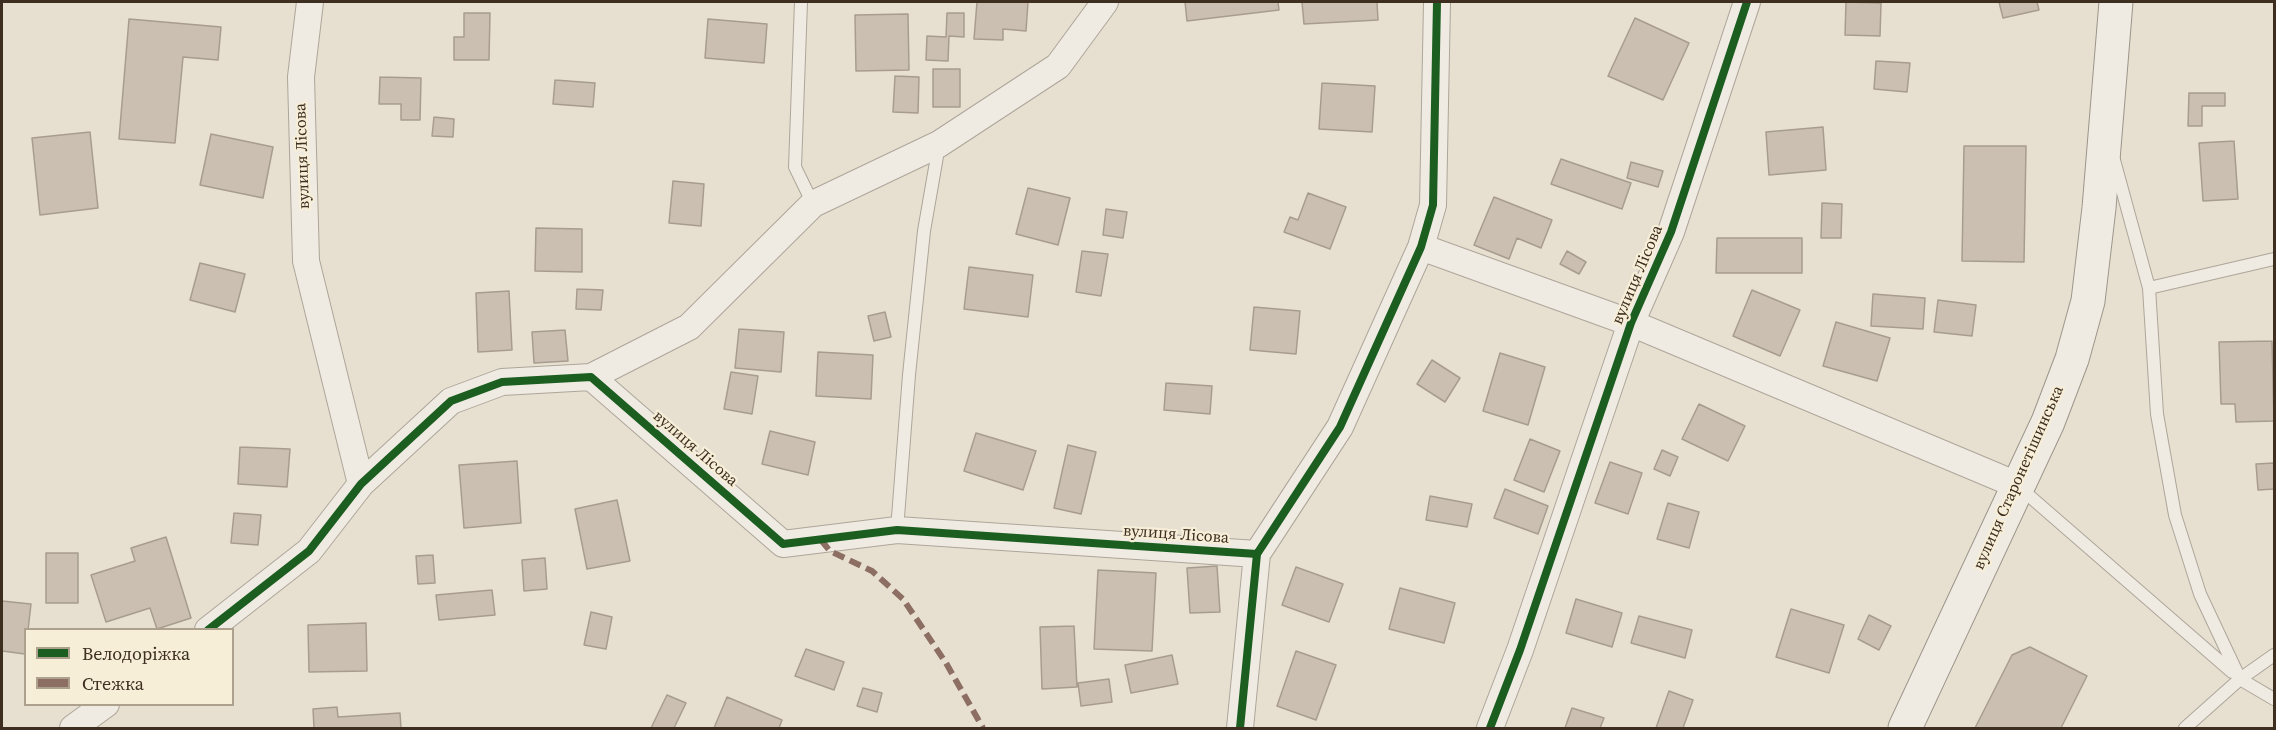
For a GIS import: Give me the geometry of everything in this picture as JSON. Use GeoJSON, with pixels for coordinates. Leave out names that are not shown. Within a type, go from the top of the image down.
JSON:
{"type":"FeatureCollection","features":[{"type":"Feature","properties":{"kind":"main road","name":"вулиця Старонетішинська"},"geometry":{"type":"LineString","coordinates":[[1905,729],[2017,485],[2048,423],[2072,359],[2088,301],[2107,131],[2116,2]]}},
{"type":"Feature","properties":{"kind":"street","name":"вулиця Лісова"},"geometry":{"type":"LineString","coordinates":[[310,2],[301,77],[306,261],[361,484]]}},
{"type":"Feature","properties":{"kind":"street"},"geometry":{"type":"LineString","coordinates":[[211,628],[309,551],[361,484],[451,400],[502,382],[591,377],[689,327],[813,204],[939,144],[1058,66],[1105,2]]}},
{"type":"Feature","properties":{"kind":"street"},"geometry":{"type":"LineString","coordinates":[[1240,729],[1257,554],[1340,427],[1421,247],[1433,206],[1437,2]]}},
{"type":"Feature","properties":{"kind":"street","name":"вулиця Лісова"},"geometry":{"type":"LineString","coordinates":[[1490,729],[1520,650],[1631,322],[1671,232],[1747,2]]}},
{"type":"Feature","properties":{"kind":"street","name":"вулиця Лісова"},"geometry":{"type":"LineString","coordinates":[[1421,247],[1631,322],[2017,485]]}},
{"type":"Feature","properties":{"kind":"street","name":"вулиця Лісова"},"geometry":{"type":"LineString","coordinates":[[591,377],[783,544],[897,530],[1257,554]]}},
{"type":"Feature","properties":{"kind":"street"},"geometry":{"type":"LineString","coordinates":[[73,729],[105,706]]}},
{"type":"Feature","properties":{"kind":"lane"},"geometry":{"type":"LineString","coordinates":[[801,2],[795,168],[813,204]]}},
{"type":"Feature","properties":{"kind":"lane"},"geometry":{"type":"LineString","coordinates":[[2107,131],[2149,288],[2157,414],[2175,515],[2200,594],[2240,679]]}},
{"type":"Feature","properties":{"kind":"lane"},"geometry":{"type":"LineString","coordinates":[[897,530],[924,231],[939,144]]}},
{"type":"Feature","properties":{"kind":"lane"},"geometry":{"type":"LineString","coordinates":[[2149,288],[2274,259]]}},
{"type":"Feature","properties":{"kind":"lane"},"geometry":{"type":"LineString","coordinates":[[2017,485],[2240,679],[2274,699]]}},
{"type":"Feature","properties":{"kind":"lane"},"geometry":{"type":"LineString","coordinates":[[2185,729],[2240,679],[2274,655]]}},
{"type":"Feature","properties":{"kind":"building"},"geometry":{"type":"Polygon","coordinates":[[[977,2],[1028,2],[1026,31],[1003,29],[1003,40],[974,39],[977,2]]]}},
{"type":"Feature","properties":{"kind":"building"},"geometry":{"type":"Polygon","coordinates":[[[1185,2],[1278,2],[1279,10],[1187,21],[1185,2]]]}},
{"type":"Feature","properties":{"kind":"building"},"geometry":{"type":"Polygon","coordinates":[[[1302,2],[1377,2],[1378,20],[1304,24],[1302,2]]]}},
{"type":"Feature","properties":{"kind":"building"},"geometry":{"type":"Polygon","coordinates":[[[1846,2],[1881,3],[1880,36],[1845,35],[1846,2]]]}},
{"type":"Feature","properties":{"kind":"building"},"geometry":{"type":"Polygon","coordinates":[[[1999,2],[2037,2],[2039,10],[2003,18],[1999,2]]]}},
{"type":"Feature","properties":{"kind":"building"},"geometry":{"type":"Polygon","coordinates":[[[464,13],[490,13],[489,60],[454,60],[454,37],[464,37],[464,13]]]}},
{"type":"Feature","properties":{"kind":"building"},"geometry":{"type":"Polygon","coordinates":[[[947,13],[964,13],[964,37],[949,36],[948,61],[926,60],[927,36],[946,37],[947,13]]]}},
{"type":"Feature","properties":{"kind":"building"},"geometry":{"type":"Polygon","coordinates":[[[908,14],[909,70],[856,71],[855,15],[908,14]]]}},
{"type":"Feature","properties":{"kind":"building"},"geometry":{"type":"Polygon","coordinates":[[[1635,18],[1689,43],[1663,100],[1608,76],[1635,18]]]}},
{"type":"Feature","properties":{"kind":"building"},"geometry":{"type":"Polygon","coordinates":[[[129,19],[221,27],[218,60],[183,57],[175,143],[119,139],[129,19]]]}},
{"type":"Feature","properties":{"kind":"building"},"geometry":{"type":"Polygon","coordinates":[[[708,19],[767,24],[764,63],[705,58],[708,19]]]}},
{"type":"Feature","properties":{"kind":"building"},"geometry":{"type":"Polygon","coordinates":[[[1876,61],[1910,63],[1907,92],[1874,89],[1876,61]]]}},
{"type":"Feature","properties":{"kind":"building"},"geometry":{"type":"Polygon","coordinates":[[[933,69],[960,69],[960,107],[933,107],[933,69]]]}},
{"type":"Feature","properties":{"kind":"building"},"geometry":{"type":"Polygon","coordinates":[[[895,76],[919,77],[918,113],[893,112],[895,76]]]}},
{"type":"Feature","properties":{"kind":"building"},"geometry":{"type":"Polygon","coordinates":[[[380,77],[421,78],[420,120],[401,120],[401,104],[379,104],[380,77]]]}},
{"type":"Feature","properties":{"kind":"building"},"geometry":{"type":"Polygon","coordinates":[[[555,80],[595,83],[593,107],[553,104],[555,80]]]}},
{"type":"Feature","properties":{"kind":"building"},"geometry":{"type":"Polygon","coordinates":[[[1322,83],[1375,86],[1372,132],[1319,129],[1322,83]]]}},
{"type":"Feature","properties":{"kind":"building"},"geometry":{"type":"Polygon","coordinates":[[[2189,93],[2225,93],[2225,106],[2202,106],[2202,126],[2188,126],[2189,93]]]}},
{"type":"Feature","properties":{"kind":"building"},"geometry":{"type":"Polygon","coordinates":[[[434,117],[454,119],[453,137],[432,136],[434,117]]]}},
{"type":"Feature","properties":{"kind":"building"},"geometry":{"type":"Polygon","coordinates":[[[1823,127],[1826,170],[1769,175],[1766,132],[1823,127]]]}},
{"type":"Feature","properties":{"kind":"building"},"geometry":{"type":"Polygon","coordinates":[[[90,132],[98,208],[40,215],[32,138],[90,132]]]}},
{"type":"Feature","properties":{"kind":"building"},"geometry":{"type":"Polygon","coordinates":[[[211,134],[273,147],[263,198],[200,185],[211,134]]]}},
{"type":"Feature","properties":{"kind":"building"},"geometry":{"type":"Polygon","coordinates":[[[2234,141],[2238,199],[2203,201],[2199,143],[2234,141]]]}},
{"type":"Feature","properties":{"kind":"building"},"geometry":{"type":"Polygon","coordinates":[[[1964,146],[2026,146],[2024,262],[1962,261],[1964,146]]]}},
{"type":"Feature","properties":{"kind":"building"},"geometry":{"type":"Polygon","coordinates":[[[1561,159],[1631,183],[1622,209],[1551,184],[1561,159]]]}},
{"type":"Feature","properties":{"kind":"building"},"geometry":{"type":"Polygon","coordinates":[[[1631,162],[1663,171],[1658,187],[1627,178],[1631,162]]]}},
{"type":"Feature","properties":{"kind":"building"},"geometry":{"type":"Polygon","coordinates":[[[673,181],[704,184],[701,226],[669,223],[673,181]]]}},
{"type":"Feature","properties":{"kind":"building"},"geometry":{"type":"Polygon","coordinates":[[[1028,188],[1070,198],[1058,245],[1016,234],[1028,188]]]}},
{"type":"Feature","properties":{"kind":"building"},"geometry":{"type":"Polygon","coordinates":[[[1308,193],[1346,207],[1330,249],[1284,232],[1290,217],[1298,220],[1308,193]]]}},
{"type":"Feature","properties":{"kind":"building"},"geometry":{"type":"Polygon","coordinates":[[[1494,197],[1552,220],[1541,248],[1517,238],[1509,259],[1474,245],[1494,197]]]}},
{"type":"Feature","properties":{"kind":"building"},"geometry":{"type":"Polygon","coordinates":[[[1822,203],[1842,204],[1841,238],[1821,238],[1822,203]]]}},
{"type":"Feature","properties":{"kind":"building"},"geometry":{"type":"Polygon","coordinates":[[[1106,209],[1127,212],[1123,238],[1103,235],[1106,209]]]}},
{"type":"Feature","properties":{"kind":"building"},"geometry":{"type":"Polygon","coordinates":[[[536,228],[582,229],[582,272],[535,271],[536,228]]]}},
{"type":"Feature","properties":{"kind":"building"},"geometry":{"type":"Polygon","coordinates":[[[1717,238],[1802,238],[1802,273],[1716,273],[1717,238]]]}},
{"type":"Feature","properties":{"kind":"building"},"geometry":{"type":"Polygon","coordinates":[[[1082,251],[1108,254],[1101,296],[1076,292],[1082,251]]]}},
{"type":"Feature","properties":{"kind":"building"},"geometry":{"type":"Polygon","coordinates":[[[1567,251],[1586,262],[1579,274],[1560,264],[1567,251]]]}},
{"type":"Feature","properties":{"kind":"building"},"geometry":{"type":"Polygon","coordinates":[[[200,263],[245,274],[235,312],[190,300],[200,263]]]}},
{"type":"Feature","properties":{"kind":"building"},"geometry":{"type":"Polygon","coordinates":[[[969,267],[1033,275],[1028,317],[964,309],[969,267]]]}},
{"type":"Feature","properties":{"kind":"building"},"geometry":{"type":"Polygon","coordinates":[[[577,289],[603,290],[601,310],[576,309],[577,289]]]}},
{"type":"Feature","properties":{"kind":"building"},"geometry":{"type":"Polygon","coordinates":[[[1752,290],[1800,310],[1780,356],[1733,336],[1752,290]]]}},
{"type":"Feature","properties":{"kind":"building"},"geometry":{"type":"Polygon","coordinates":[[[509,291],[512,350],[478,352],[476,293],[509,291]]]}},
{"type":"Feature","properties":{"kind":"building"},"geometry":{"type":"Polygon","coordinates":[[[1873,294],[1925,298],[1923,329],[1871,326],[1873,294]]]}},
{"type":"Feature","properties":{"kind":"building"},"geometry":{"type":"Polygon","coordinates":[[[1938,300],[1976,305],[1972,336],[1934,332],[1938,300]]]}},
{"type":"Feature","properties":{"kind":"building"},"geometry":{"type":"Polygon","coordinates":[[[1254,307],[1300,311],[1296,354],[1250,350],[1254,307]]]}},
{"type":"Feature","properties":{"kind":"building"},"geometry":{"type":"Polygon","coordinates":[[[885,312],[891,337],[874,341],[868,316],[885,312]]]}},
{"type":"Feature","properties":{"kind":"building"},"geometry":{"type":"Polygon","coordinates":[[[1836,322],[1890,338],[1877,381],[1823,366],[1836,322]]]}},
{"type":"Feature","properties":{"kind":"building"},"geometry":{"type":"Polygon","coordinates":[[[739,329],[784,332],[781,372],[735,368],[739,329]]]}},
{"type":"Feature","properties":{"kind":"building"},"geometry":{"type":"Polygon","coordinates":[[[565,330],[568,361],[534,363],[532,332],[565,330]]]}},
{"type":"Feature","properties":{"kind":"building"},"geometry":{"type":"Polygon","coordinates":[[[2272,341],[2274,421],[2236,422],[2235,404],[2221,404],[2219,342],[2272,341]]]}},
{"type":"Feature","properties":{"kind":"building"},"geometry":{"type":"Polygon","coordinates":[[[818,352],[873,355],[871,399],[816,396],[818,352]]]}},
{"type":"Feature","properties":{"kind":"building"},"geometry":{"type":"Polygon","coordinates":[[[1500,353],[1545,367],[1528,425],[1483,411],[1500,353]]]}},
{"type":"Feature","properties":{"kind":"building"},"geometry":{"type":"Polygon","coordinates":[[[1432,360],[1460,378],[1445,402],[1417,384],[1432,360]]]}},
{"type":"Feature","properties":{"kind":"building"},"geometry":{"type":"Polygon","coordinates":[[[731,372],[758,376],[752,414],[724,409],[731,372]]]}},
{"type":"Feature","properties":{"kind":"building"},"geometry":{"type":"Polygon","coordinates":[[[1166,383],[1212,386],[1210,414],[1164,410],[1166,383]]]}},
{"type":"Feature","properties":{"kind":"building"},"geometry":{"type":"Polygon","coordinates":[[[1699,404],[1745,426],[1728,461],[1682,439],[1699,404]]]}},
{"type":"Feature","properties":{"kind":"building"},"geometry":{"type":"Polygon","coordinates":[[[770,431],[815,442],[808,475],[762,464],[770,431]]]}},
{"type":"Feature","properties":{"kind":"building"},"geometry":{"type":"Polygon","coordinates":[[[976,433],[1036,451],[1023,490],[964,471],[976,433]]]}},
{"type":"Feature","properties":{"kind":"building"},"geometry":{"type":"Polygon","coordinates":[[[1530,439],[1560,451],[1544,492],[1514,480],[1530,439]]]}},
{"type":"Feature","properties":{"kind":"building"},"geometry":{"type":"Polygon","coordinates":[[[1068,445],[1096,452],[1081,514],[1054,508],[1068,445]]]}},
{"type":"Feature","properties":{"kind":"building"},"geometry":{"type":"Polygon","coordinates":[[[240,447],[290,449],[287,487],[238,484],[240,447]]]}},
{"type":"Feature","properties":{"kind":"building"},"geometry":{"type":"Polygon","coordinates":[[[1662,450],[1678,457],[1670,476],[1654,469],[1662,450]]]}},
{"type":"Feature","properties":{"kind":"building"},"geometry":{"type":"Polygon","coordinates":[[[517,461],[521,523],[464,528],[459,465],[517,461]]]}},
{"type":"Feature","properties":{"kind":"building"},"geometry":{"type":"Polygon","coordinates":[[[1610,462],[1642,473],[1628,514],[1595,503],[1610,462]]]}},
{"type":"Feature","properties":{"kind":"building"},"geometry":{"type":"Polygon","coordinates":[[[2274,463],[2274,489],[2258,490],[2256,464],[2274,463]]]}},
{"type":"Feature","properties":{"kind":"building"},"geometry":{"type":"Polygon","coordinates":[[[1505,489],[1548,506],[1538,534],[1494,518],[1505,489]]]}},
{"type":"Feature","properties":{"kind":"building"},"geometry":{"type":"Polygon","coordinates":[[[1430,496],[1472,504],[1467,527],[1426,520],[1430,496]]]}},
{"type":"Feature","properties":{"kind":"building"},"geometry":{"type":"Polygon","coordinates":[[[617,500],[630,561],[587,569],[575,509],[617,500]]]}},
{"type":"Feature","properties":{"kind":"building"},"geometry":{"type":"Polygon","coordinates":[[[1668,503],[1699,512],[1689,548],[1657,539],[1668,503]]]}},
{"type":"Feature","properties":{"kind":"building"},"geometry":{"type":"Polygon","coordinates":[[[234,513],[261,515],[258,545],[231,543],[234,513]]]}},
{"type":"Feature","properties":{"kind":"building"},"geometry":{"type":"Polygon","coordinates":[[[166,537],[191,618],[157,628],[150,608],[106,622],[91,575],[135,561],[131,548],[166,537]]]}},
{"type":"Feature","properties":{"kind":"building"},"geometry":{"type":"Polygon","coordinates":[[[46,553],[78,553],[78,603],[46,603],[46,553]]]}},
{"type":"Feature","properties":{"kind":"building"},"geometry":{"type":"Polygon","coordinates":[[[433,555],[435,583],[418,584],[416,556],[433,555]]]}},
{"type":"Feature","properties":{"kind":"building"},"geometry":{"type":"Polygon","coordinates":[[[545,558],[547,589],[524,591],[522,560],[545,558]]]}},
{"type":"Feature","properties":{"kind":"building"},"geometry":{"type":"Polygon","coordinates":[[[1217,566],[1220,612],[1190,613],[1187,568],[1217,566]]]}},
{"type":"Feature","properties":{"kind":"building"},"geometry":{"type":"Polygon","coordinates":[[[1296,567],[1343,584],[1329,622],[1282,605],[1296,567]]]}},
{"type":"Feature","properties":{"kind":"building"},"geometry":{"type":"Polygon","coordinates":[[[1098,570],[1156,573],[1152,651],[1094,649],[1098,570]]]}},
{"type":"Feature","properties":{"kind":"building"},"geometry":{"type":"Polygon","coordinates":[[[1400,588],[1455,603],[1444,643],[1389,629],[1400,588]]]}},
{"type":"Feature","properties":{"kind":"building"},"geometry":{"type":"Polygon","coordinates":[[[492,590],[495,615],[439,620],[436,595],[492,590]]]}},
{"type":"Feature","properties":{"kind":"building"},"geometry":{"type":"Polygon","coordinates":[[[1576,599],[1622,613],[1612,647],[1566,633],[1576,599]]]}},
{"type":"Feature","properties":{"kind":"building"},"geometry":{"type":"Polygon","coordinates":[[[2,601],[31,604],[28,628],[24,628],[24,654],[2,651],[2,601]]]}},
{"type":"Feature","properties":{"kind":"building"},"geometry":{"type":"Polygon","coordinates":[[[1791,609],[1844,625],[1829,673],[1776,657],[1791,609]]]}},
{"type":"Feature","properties":{"kind":"building"},"geometry":{"type":"Polygon","coordinates":[[[591,612],[612,617],[606,649],[584,645],[591,612]]]}},
{"type":"Feature","properties":{"kind":"building"},"geometry":{"type":"Polygon","coordinates":[[[1869,615],[1891,626],[1879,650],[1858,639],[1869,615]]]}},
{"type":"Feature","properties":{"kind":"building"},"geometry":{"type":"Polygon","coordinates":[[[1639,616],[1692,630],[1685,658],[1631,643],[1639,616]]]}},
{"type":"Feature","properties":{"kind":"building"},"geometry":{"type":"Polygon","coordinates":[[[366,623],[367,671],[309,672],[308,625],[366,623]]]}},
{"type":"Feature","properties":{"kind":"building"},"geometry":{"type":"Polygon","coordinates":[[[1074,626],[1077,687],[1042,689],[1040,627],[1074,626]]]}},
{"type":"Feature","properties":{"kind":"building"},"geometry":{"type":"Polygon","coordinates":[[[2030,647],[2087,676],[2061,728],[1975,728],[2012,655],[2030,647]]]}},
{"type":"Feature","properties":{"kind":"building"},"geometry":{"type":"Polygon","coordinates":[[[806,649],[844,662],[834,690],[795,676],[806,649]]]}},
{"type":"Feature","properties":{"kind":"building"},"geometry":{"type":"Polygon","coordinates":[[[1296,651],[1336,665],[1316,720],[1277,706],[1296,651]]]}},
{"type":"Feature","properties":{"kind":"building"},"geometry":{"type":"Polygon","coordinates":[[[1172,655],[1178,684],[1131,693],[1125,665],[1172,655]]]}},
{"type":"Feature","properties":{"kind":"building"},"geometry":{"type":"Polygon","coordinates":[[[1109,679],[1112,702],[1081,706],[1078,683],[1109,679]]]}},
{"type":"Feature","properties":{"kind":"building"},"geometry":{"type":"Polygon","coordinates":[[[863,688],[882,693],[877,712],[857,706],[863,688]]]}},
{"type":"Feature","properties":{"kind":"building"},"geometry":{"type":"Polygon","coordinates":[[[1669,691],[1693,700],[1683,728],[1656,728],[1669,691]]]}},
{"type":"Feature","properties":{"kind":"building"},"geometry":{"type":"Polygon","coordinates":[[[667,695],[686,703],[674,728],[651,728],[667,695]]]}},
{"type":"Feature","properties":{"kind":"building"},"geometry":{"type":"Polygon","coordinates":[[[727,697],[782,720],[779,728],[714,728],[727,697]]]}},
{"type":"Feature","properties":{"kind":"building"},"geometry":{"type":"Polygon","coordinates":[[[337,707],[338,717],[400,713],[401,728],[314,728],[313,709],[337,707]]]}},
{"type":"Feature","properties":{"kind":"building"},"geometry":{"type":"Polygon","coordinates":[[[1572,708],[1604,718],[1600,728],[1565,728],[1572,708]]]}},
{"type":"Feature","properties":{"kind":"marked path"},"geometry":{"type":"LineString","coordinates":[[821,540],[830,551],[872,571],[903,599],[946,663],[983,728]]}},
{"type":"Feature","properties":{"kind":"cycle path"},"geometry":{"type":"LineString","coordinates":[[1240,728],[1257,554],[1340,427],[1421,247],[1433,205],[1437,2]]}},
{"type":"Feature","properties":{"kind":"cycle path"},"geometry":{"type":"LineString","coordinates":[[1490,728],[1520,650],[1631,323],[1671,232],[1747,2]]}},
{"type":"Feature","properties":{"kind":"cycle path"},"geometry":{"type":"LineString","coordinates":[[211,628],[309,551],[361,484],[451,401],[502,382],[591,377],[783,544],[897,530],[1257,554]]}}]}
